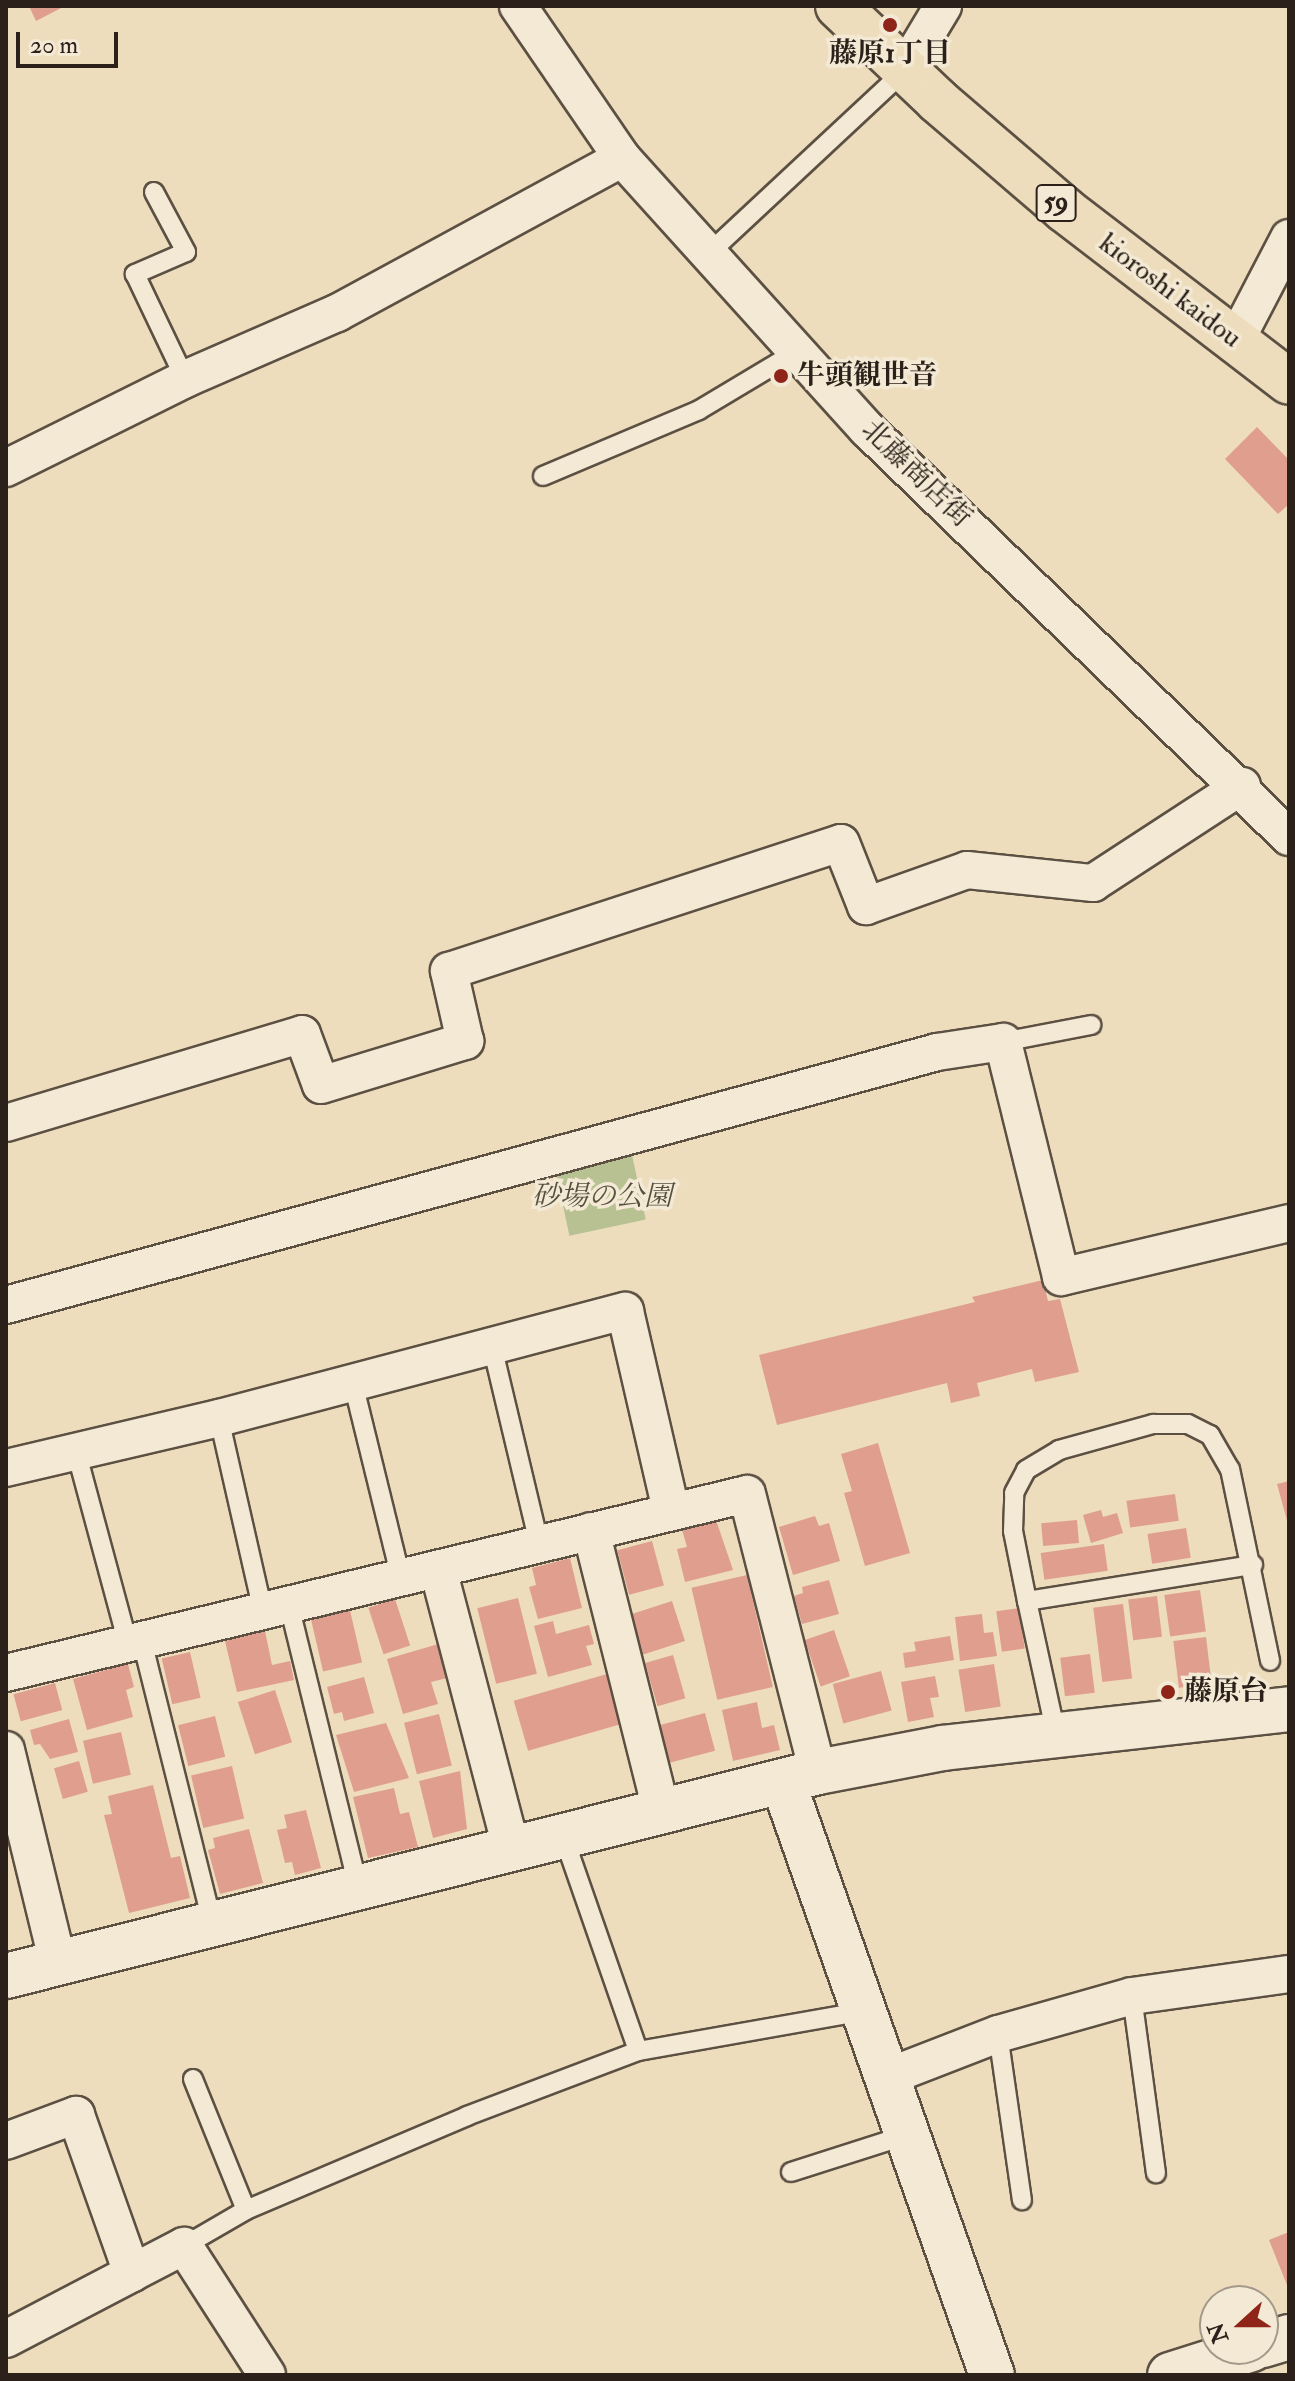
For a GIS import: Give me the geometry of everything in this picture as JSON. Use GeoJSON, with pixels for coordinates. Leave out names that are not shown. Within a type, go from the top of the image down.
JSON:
{"type":"FeatureCollection","features":[{"type":"Feature","properties":{"kind":"main road","name":"kioroshi kaidou"},"geometry":{"type":"LineString","coordinates":[[838,6],[904,71],[1065,210],[1289,382]]}},
{"type":"Feature","properties":{"kind":"street","name":"北藤商店街"},"geometry":{"type":"LineString","coordinates":[[518,6],[622,158],[867,429],[1242,786],[1289,837]]}},
{"type":"Feature","properties":{"kind":"street"},"geometry":{"type":"LineString","coordinates":[[904,71],[943,6]]}},
{"type":"Feature","properties":{"kind":"street"},"geometry":{"type":"LineString","coordinates":[[6,468],[185,379],[337,313],[622,158]]}},
{"type":"Feature","properties":{"kind":"street"},"geometry":{"type":"LineString","coordinates":[[1236,340],[1289,238]]}},
{"type":"Feature","properties":{"kind":"street"},"geometry":{"type":"LineString","coordinates":[[6,1123],[302,1034],[321,1085],[465,1041],[449,971],[841,843],[866,906],[967,870],[1093,883],[1242,786]]}},
{"type":"Feature","properties":{"kind":"street"},"geometry":{"type":"LineString","coordinates":[[6,1305],[937,1052],[1003,1042],[1061,1277],[1289,1223]]}},
{"type":"Feature","properties":{"kind":"street"},"geometry":{"type":"LineString","coordinates":[[6,1468],[219,1418],[625,1311],[671,1511]]}},
{"type":"Feature","properties":{"kind":"street"},"geometry":{"type":"LineString","coordinates":[[6,1673],[747,1494],[800,1777],[864,2011],[992,2375]]}},
{"type":"Feature","properties":{"kind":"street"},"geometry":{"type":"LineString","coordinates":[[591,1531],[662,1814]]}},
{"type":"Feature","properties":{"kind":"street"},"geometry":{"type":"LineString","coordinates":[[438,1569],[512,1851]]}},
{"type":"Feature","properties":{"kind":"street"},"geometry":{"type":"LineString","coordinates":[[6,1976],[214,1928],[800,1777],[1056,1734],[1289,1709]]}},
{"type":"Feature","properties":{"kind":"street"},"geometry":{"type":"LineString","coordinates":[[6,1750],[58,1964]]}},
{"type":"Feature","properties":{"kind":"street"},"geometry":{"type":"LineString","coordinates":[[887,2077],[998,2034],[1132,1996],[1289,1974]]}},
{"type":"Feature","properties":{"kind":"street"},"geometry":{"type":"LineString","coordinates":[[6,2141],[76,2115],[132,2273]]}},
{"type":"Feature","properties":{"kind":"street"},"geometry":{"type":"LineString","coordinates":[[6,2339],[184,2246],[267,2375]]}},
{"type":"Feature","properties":{"kind":"street"},"geometry":{"type":"LineString","coordinates":[[1170,2375],[1202,2365]]}},
{"type":"Feature","properties":{"kind":"lane"},"geometry":{"type":"LineString","coordinates":[[707,255],[904,71]]}},
{"type":"Feature","properties":{"kind":"lane"},"geometry":{"type":"LineString","coordinates":[[154,192],[186,252],[135,274],[185,379]]}},
{"type":"Feature","properties":{"kind":"lane"},"geometry":{"type":"LineString","coordinates":[[543,476],[699,410],[796,352]]}},
{"type":"Feature","properties":{"kind":"lane"},"geometry":{"type":"LineString","coordinates":[[1003,1042],[1091,1025]]}},
{"type":"Feature","properties":{"kind":"lane"},"geometry":{"type":"LineString","coordinates":[[492,1346],[539,1544]]}},
{"type":"Feature","properties":{"kind":"lane"},"geometry":{"type":"LineString","coordinates":[[353,1383],[401,1578]]}},
{"type":"Feature","properties":{"kind":"lane"},"geometry":{"type":"LineString","coordinates":[[219,1418],[359,1889]]}},
{"type":"Feature","properties":{"kind":"lane"},"geometry":{"type":"LineString","coordinates":[[1056,1734],[1013,1531],[1014,1493],[1026,1470],[1059,1450],[1153,1424],[1188,1424],[1210,1435],[1230,1469],[1253,1565],[1270,1661]]}},
{"type":"Feature","properties":{"kind":"lane"},"geometry":{"type":"LineString","coordinates":[[76,1451],[135,1642],[214,1928]]}},
{"type":"Feature","properties":{"kind":"lane"},"geometry":{"type":"LineString","coordinates":[[1027,1601],[1253,1565]]}},
{"type":"Feature","properties":{"kind":"lane"},"geometry":{"type":"LineString","coordinates":[[564,1838],[638,2051]]}},
{"type":"Feature","properties":{"kind":"lane"},"geometry":{"type":"LineString","coordinates":[[1132,1996],[1156,2173]]}},
{"type":"Feature","properties":{"kind":"lane"},"geometry":{"type":"LineString","coordinates":[[184,2246],[246,2210],[638,2051],[864,2011]]}},
{"type":"Feature","properties":{"kind":"lane"},"geometry":{"type":"LineString","coordinates":[[998,2034],[1022,2200]]}},
{"type":"Feature","properties":{"kind":"lane"},"geometry":{"type":"LineString","coordinates":[[193,2079],[246,2210]]}},
{"type":"Feature","properties":{"kind":"lane"},"geometry":{"type":"LineString","coordinates":[[791,2172],[907,2135]]}},
{"type":"Feature","properties":{"kind":"green space","name":"砂場の公園"},"geometry":{"type":"Polygon","coordinates":[[[632,1155],[646,1220],[569,1236],[556,1171],[632,1155]]]}},
{"type":"Feature","properties":{"kind":"building"},"geometry":{"type":"Polygon","coordinates":[[[29,6],[65,6],[36,21],[29,6]]]}},
{"type":"Feature","properties":{"kind":"building"},"geometry":{"type":"Polygon","coordinates":[[[1257,427],[1289,460],[1289,504],[1278,514],[1225,459],[1257,427]]]}},
{"type":"Feature","properties":{"kind":"building"},"geometry":{"type":"Polygon","coordinates":[[[1043,1280],[1048,1301],[1060,1299],[1079,1372],[1035,1382],[1032,1369],[977,1383],[980,1396],[951,1403],[947,1383],[777,1425],[759,1355],[975,1302],[972,1297],[1043,1280]]]}},
{"type":"Feature","properties":{"kind":"building"},"geometry":{"type":"Polygon","coordinates":[[[878,1443],[910,1553],[865,1566],[844,1493],[852,1491],[841,1454],[878,1443]]]}},
{"type":"Feature","properties":{"kind":"building"},"geometry":{"type":"Polygon","coordinates":[[[1289,1481],[1289,1524],[1288,1524],[1277,1484],[1289,1481]]]}},
{"type":"Feature","properties":{"kind":"building"},"geometry":{"type":"Polygon","coordinates":[[[1175,1494],[1179,1521],[1130,1528],[1126,1501],[1175,1494]]]}},
{"type":"Feature","properties":{"kind":"building"},"geometry":{"type":"Polygon","coordinates":[[[1101,1510],[1103,1517],[1117,1513],[1123,1533],[1091,1543],[1083,1515],[1101,1510]]]}},
{"type":"Feature","properties":{"kind":"building"},"geometry":{"type":"Polygon","coordinates":[[[815,1516],[819,1526],[829,1523],[840,1561],[793,1575],[779,1527],[815,1516]]]}},
{"type":"Feature","properties":{"kind":"building"},"geometry":{"type":"Polygon","coordinates":[[[715,1517],[733,1570],[685,1582],[677,1549],[687,1547],[681,1526],[715,1517]]]}},
{"type":"Feature","properties":{"kind":"building"},"geometry":{"type":"Polygon","coordinates":[[[1077,1520],[1079,1543],[1043,1546],[1041,1523],[1077,1520]]]}},
{"type":"Feature","properties":{"kind":"building"},"geometry":{"type":"Polygon","coordinates":[[[1186,1528],[1191,1558],[1152,1564],[1147,1534],[1186,1528]]]}},
{"type":"Feature","properties":{"kind":"building"},"geometry":{"type":"Polygon","coordinates":[[[652,1541],[664,1585],[629,1595],[617,1550],[652,1541]]]}},
{"type":"Feature","properties":{"kind":"building"},"geometry":{"type":"Polygon","coordinates":[[[1104,1544],[1108,1571],[1044,1580],[1041,1553],[1104,1544]]]}},
{"type":"Feature","properties":{"kind":"building"},"geometry":{"type":"Polygon","coordinates":[[[570,1558],[582,1608],[538,1619],[529,1587],[536,1585],[532,1568],[570,1558]]]}},
{"type":"Feature","properties":{"kind":"building"},"geometry":{"type":"Polygon","coordinates":[[[747,1575],[773,1687],[717,1700],[691,1588],[747,1575]]]}},
{"type":"Feature","properties":{"kind":"building"},"geometry":{"type":"Polygon","coordinates":[[[829,1580],[839,1614],[802,1624],[794,1596],[803,1593],[802,1587],[829,1580]]]}},
{"type":"Feature","properties":{"kind":"building"},"geometry":{"type":"Polygon","coordinates":[[[1200,1590],[1206,1632],[1170,1637],[1164,1595],[1200,1590]]]}},
{"type":"Feature","properties":{"kind":"building"},"geometry":{"type":"Polygon","coordinates":[[[1157,1596],[1162,1637],[1133,1640],[1128,1600],[1157,1596]]]}},
{"type":"Feature","properties":{"kind":"building"},"geometry":{"type":"Polygon","coordinates":[[[518,1598],[537,1674],[496,1684],[477,1608],[518,1598]]]}},
{"type":"Feature","properties":{"kind":"building"},"geometry":{"type":"Polygon","coordinates":[[[395,1599],[410,1646],[384,1654],[368,1608],[395,1599]]]}},
{"type":"Feature","properties":{"kind":"building"},"geometry":{"type":"Polygon","coordinates":[[[672,1601],[685,1641],[636,1657],[623,1617],[672,1601]]]}},
{"type":"Feature","properties":{"kind":"building"},"geometry":{"type":"Polygon","coordinates":[[[1123,1604],[1132,1678],[1102,1682],[1093,1608],[1123,1604]]]}},
{"type":"Feature","properties":{"kind":"building"},"geometry":{"type":"Polygon","coordinates":[[[349,1606],[362,1663],[323,1672],[310,1615],[349,1606]]]}},
{"type":"Feature","properties":{"kind":"building"},"geometry":{"type":"Polygon","coordinates":[[[1019,1608],[1025,1649],[1002,1652],[996,1611],[1019,1608]]]}},
{"type":"Feature","properties":{"kind":"building"},"geometry":{"type":"Polygon","coordinates":[[[982,1614],[984,1633],[993,1632],[997,1656],[960,1661],[955,1617],[982,1614]]]}},
{"type":"Feature","properties":{"kind":"building"},"geometry":{"type":"Polygon","coordinates":[[[553,1621],[556,1634],[589,1625],[594,1644],[586,1646],[592,1665],[548,1677],[534,1626],[553,1621]]]}},
{"type":"Feature","properties":{"kind":"building"},"geometry":{"type":"Polygon","coordinates":[[[834,1630],[850,1676],[821,1686],[805,1640],[834,1630]]]}},
{"type":"Feature","properties":{"kind":"building"},"geometry":{"type":"Polygon","coordinates":[[[265,1631],[272,1665],[290,1661],[294,1680],[237,1692],[225,1641],[265,1631]]]}},
{"type":"Feature","properties":{"kind":"building"},"geometry":{"type":"Polygon","coordinates":[[[950,1636],[954,1660],[905,1668],[903,1653],[916,1651],[914,1642],[950,1636]]]}},
{"type":"Feature","properties":{"kind":"building"},"geometry":{"type":"Polygon","coordinates":[[[1206,1637],[1212,1684],[1179,1688],[1173,1641],[1206,1637]]]}},
{"type":"Feature","properties":{"kind":"building"},"geometry":{"type":"Polygon","coordinates":[[[445,1642],[455,1676],[431,1682],[438,1704],[403,1714],[387,1659],[445,1642]]]}},
{"type":"Feature","properties":{"kind":"building"},"geometry":{"type":"Polygon","coordinates":[[[190,1652],[201,1698],[172,1704],[162,1659],[190,1652]]]}},
{"type":"Feature","properties":{"kind":"building"},"geometry":{"type":"Polygon","coordinates":[[[1090,1654],[1095,1693],[1065,1696],[1060,1658],[1090,1654]]]}},
{"type":"Feature","properties":{"kind":"building"},"geometry":{"type":"Polygon","coordinates":[[[673,1655],[685,1698],[658,1706],[645,1663],[673,1655]]]}},
{"type":"Feature","properties":{"kind":"building"},"geometry":{"type":"Polygon","coordinates":[[[128,1664],[134,1687],[126,1690],[133,1717],[87,1730],[73,1679],[128,1664]]]}},
{"type":"Feature","properties":{"kind":"building"},"geometry":{"type":"Polygon","coordinates":[[[994,1664],[1001,1706],[965,1712],[958,1670],[994,1664]]]}},
{"type":"Feature","properties":{"kind":"building"},"geometry":{"type":"Polygon","coordinates":[[[881,1671],[892,1711],[843,1724],[833,1684],[881,1671]]]}},
{"type":"Feature","properties":{"kind":"building"},"geometry":{"type":"Polygon","coordinates":[[[607,1674],[621,1724],[528,1751],[514,1701],[607,1674]]]}},
{"type":"Feature","properties":{"kind":"building"},"geometry":{"type":"Polygon","coordinates":[[[935,1676],[939,1697],[930,1698],[934,1717],[908,1722],[901,1682],[935,1676]]]}},
{"type":"Feature","properties":{"kind":"building"},"geometry":{"type":"Polygon","coordinates":[[[364,1677],[374,1713],[344,1721],[342,1712],[334,1714],[327,1687],[364,1677]]]}},
{"type":"Feature","properties":{"kind":"building"},"geometry":{"type":"Polygon","coordinates":[[[55,1683],[62,1710],[21,1721],[13,1694],[55,1683]]]}},
{"type":"Feature","properties":{"kind":"building"},"geometry":{"type":"Polygon","coordinates":[[[275,1690],[292,1742],[255,1754],[238,1702],[275,1690]]]}},
{"type":"Feature","properties":{"kind":"building"},"geometry":{"type":"Polygon","coordinates":[[[757,1702],[762,1728],[774,1725],[780,1750],[733,1761],[722,1710],[757,1702]]]}},
{"type":"Feature","properties":{"kind":"building"},"geometry":{"type":"Polygon","coordinates":[[[705,1713],[715,1751],[668,1763],[658,1726],[705,1713]]]}},
{"type":"Feature","properties":{"kind":"building"},"geometry":{"type":"Polygon","coordinates":[[[439,1714],[452,1765],[417,1774],[404,1723],[439,1714]]]}},
{"type":"Feature","properties":{"kind":"building"},"geometry":{"type":"Polygon","coordinates":[[[215,1716],[225,1757],[188,1766],[178,1725],[215,1716]]]}},
{"type":"Feature","properties":{"kind":"building"},"geometry":{"type":"Polygon","coordinates":[[[69,1719],[78,1752],[50,1759],[40,1744],[34,1745],[30,1730],[69,1719]]]}},
{"type":"Feature","properties":{"kind":"building"},"geometry":{"type":"Polygon","coordinates":[[[386,1723],[409,1778],[354,1792],[336,1735],[386,1723]]]}},
{"type":"Feature","properties":{"kind":"building"},"geometry":{"type":"Polygon","coordinates":[[[121,1732],[131,1775],[93,1784],[83,1741],[121,1732]]]}},
{"type":"Feature","properties":{"kind":"building"},"geometry":{"type":"Polygon","coordinates":[[[79,1761],[88,1792],[63,1799],[54,1768],[79,1761]]]}},
{"type":"Feature","properties":{"kind":"building"},"geometry":{"type":"Polygon","coordinates":[[[232,1766],[244,1819],[203,1828],[191,1775],[232,1766]]]}},
{"type":"Feature","properties":{"kind":"building"},"geometry":{"type":"Polygon","coordinates":[[[460,1771],[467,1829],[433,1838],[419,1781],[460,1771]]]}},
{"type":"Feature","properties":{"kind":"building"},"geometry":{"type":"Polygon","coordinates":[[[153,1785],[171,1858],[180,1856],[190,1898],[129,1913],[104,1815],[112,1814],[108,1796],[153,1785]]]}},
{"type":"Feature","properties":{"kind":"building"},"geometry":{"type":"Polygon","coordinates":[[[394,1788],[400,1814],[409,1812],[418,1847],[368,1858],[353,1797],[394,1788]]]}},
{"type":"Feature","properties":{"kind":"building"},"geometry":{"type":"Polygon","coordinates":[[[306,1810],[321,1868],[295,1875],[292,1862],[285,1863],[277,1830],[287,1828],[284,1815],[306,1810]]]}},
{"type":"Feature","properties":{"kind":"building"},"geometry":{"type":"Polygon","coordinates":[[[249,1829],[263,1883],[220,1894],[208,1850],[215,1848],[213,1838],[249,1829]]]}},
{"type":"Feature","properties":{"kind":"building"},"geometry":{"type":"Polygon","coordinates":[[[1289,2232],[1289,2290],[1269,2240],[1289,2232]]]}},
{"type":"Feature","properties":{"kind":"place","name":"藤原1丁目"},"geometry":{"type":"Point","coordinates":[890,25]}},
{"type":"Feature","properties":{"kind":"place","name":"牛頭観世音"},"geometry":{"type":"Point","coordinates":[781,376]}},
{"type":"Feature","properties":{"kind":"place","name":"藤原台"},"geometry":{"type":"Point","coordinates":[1168,1692]}}]}
